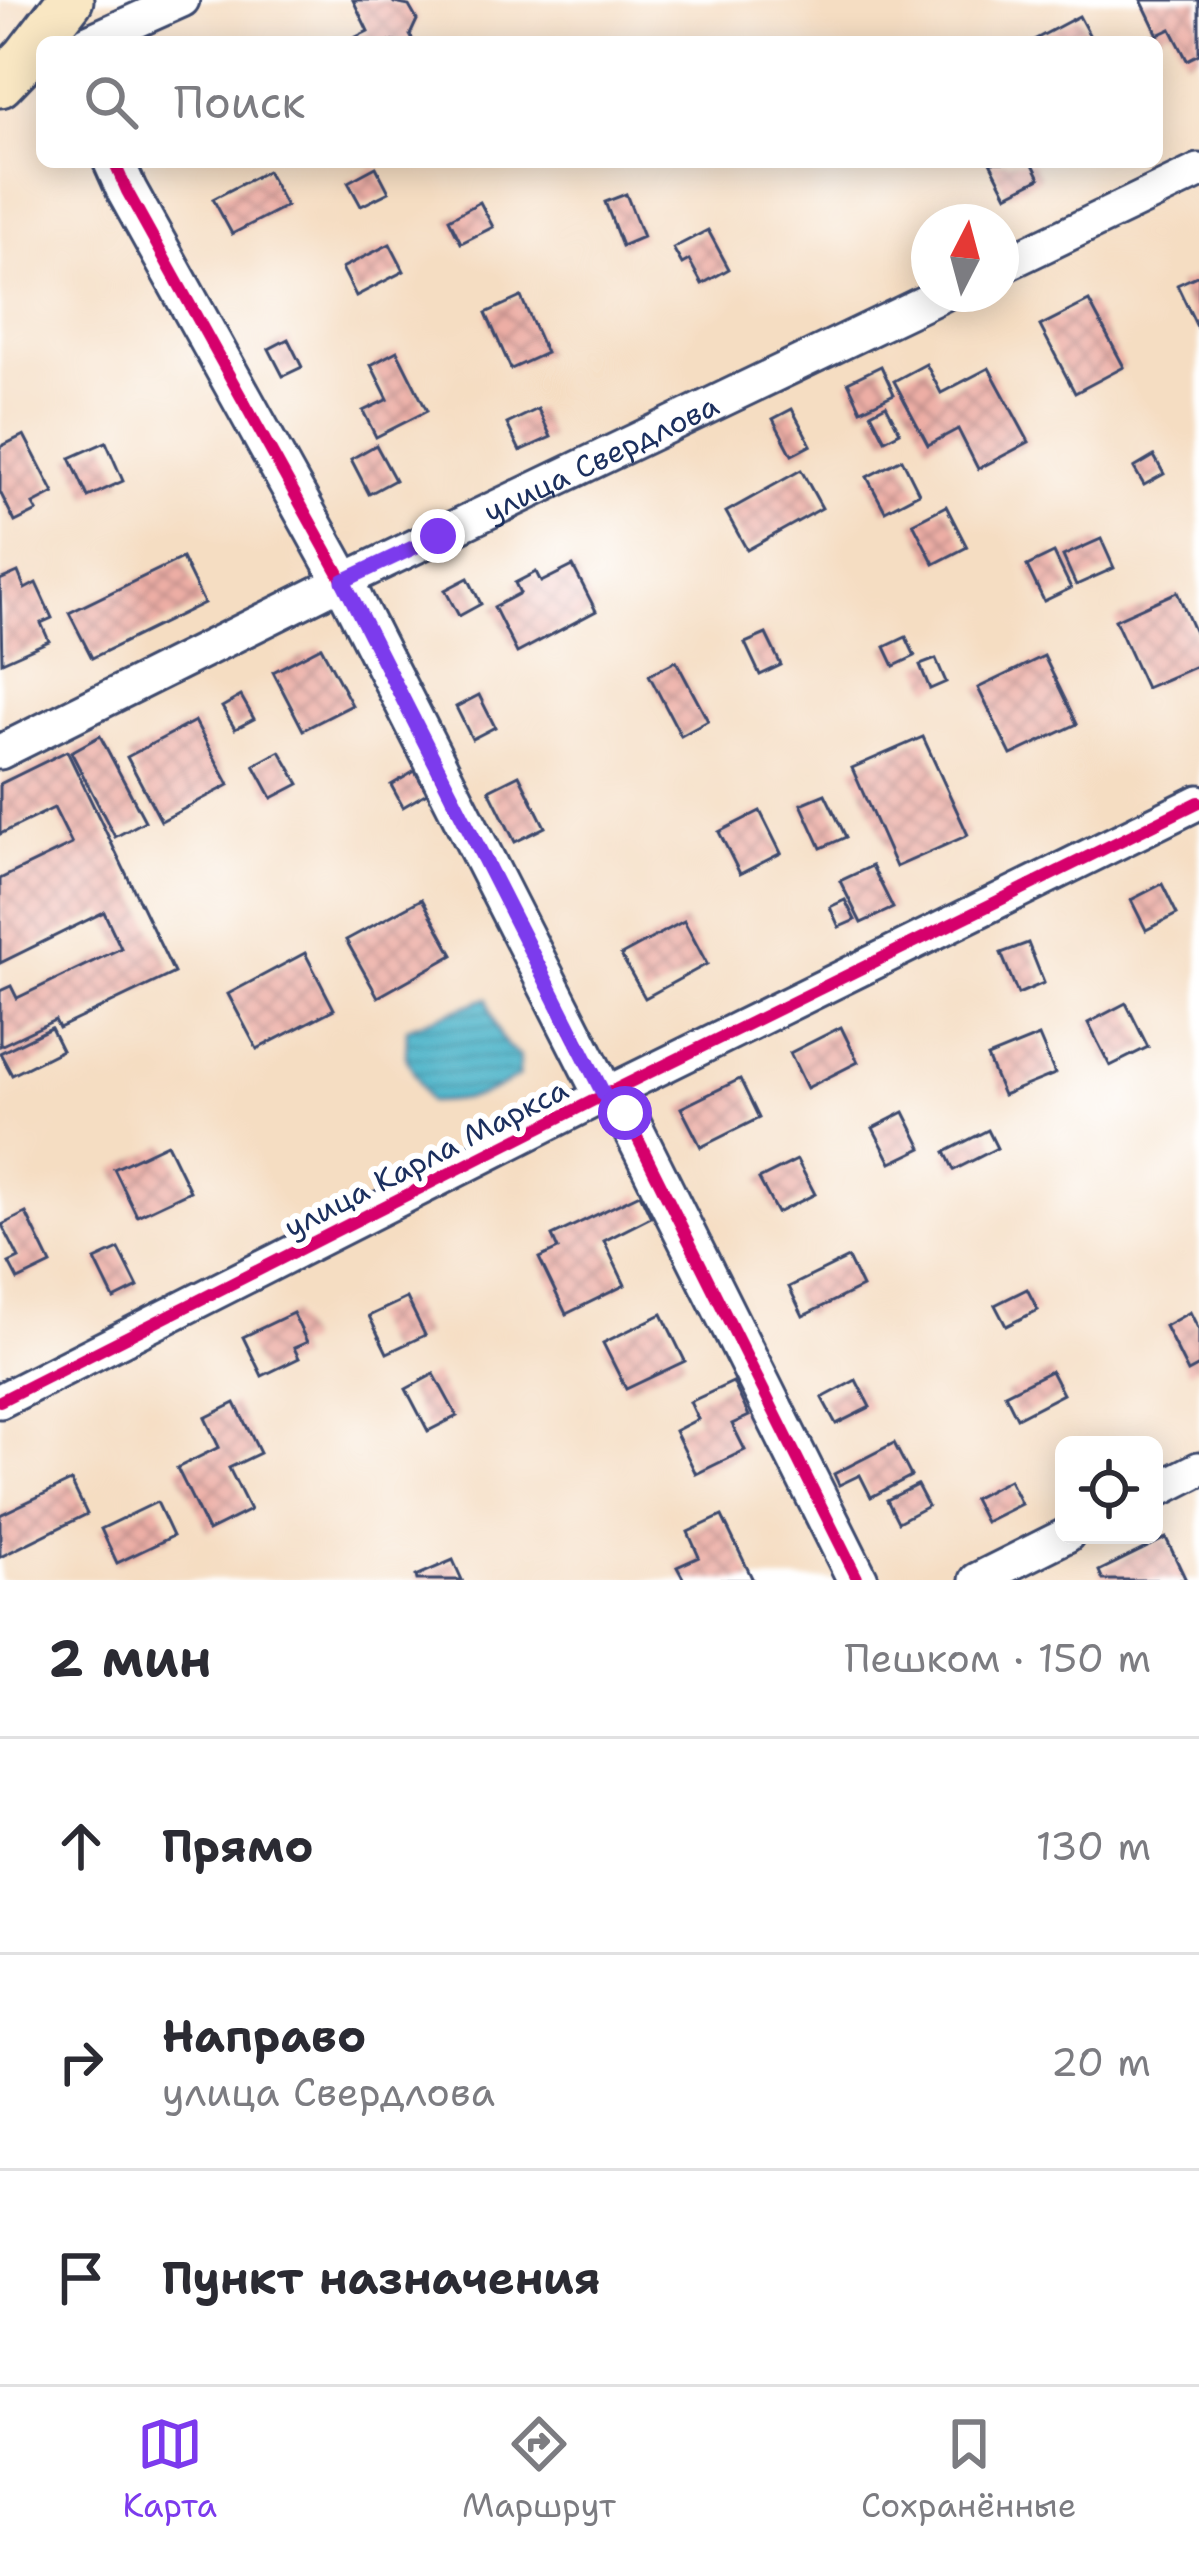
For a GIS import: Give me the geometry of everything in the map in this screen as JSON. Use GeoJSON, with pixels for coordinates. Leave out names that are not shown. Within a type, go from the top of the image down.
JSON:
{"type":"FeatureCollection","features":[{"type":"Feature","properties":{"kind":"main road"},"geometry":{"type":"LineString","coordinates":[[47,36],[70,0]]}},
{"type":"Feature","properties":{"kind":"street"},"geometry":{"type":"LineString","coordinates":[[101,36],[182,0]]}},
{"type":"Feature","properties":{"kind":"street"},"geometry":{"type":"LineString","coordinates":[[117,168],[343,581],[604,1095],[625,1113],[858,1580]]}},
{"type":"Feature","properties":{"kind":"street"},"geometry":{"type":"LineString","coordinates":[[1019,257],[1199,171]]}},
{"type":"Feature","properties":{"kind":"street","name":"улица Свердлова"},"geometry":{"type":"LineString","coordinates":[[0,752],[343,581],[911,309]]}},
{"type":"Feature","properties":{"kind":"street","name":"улица Карла Маркса"},"geometry":{"type":"LineString","coordinates":[[0,1401],[604,1095],[1199,802]]}},
{"type":"Feature","properties":{"kind":"street"},"geometry":{"type":"LineString","coordinates":[[1163,1487],[1199,1469]]}},
{"type":"Feature","properties":{"kind":"street"},"geometry":{"type":"LineString","coordinates":[[977,1580],[1055,1541]]}},
{"type":"Feature","properties":{"kind":"water"},"geometry":{"type":"Polygon","coordinates":[[[487,998],[502,1039],[519,1055],[519,1076],[476,1097],[429,1102],[406,1057],[407,1028],[487,998]]]}},
{"type":"Feature","properties":{"kind":"building"},"geometry":{"type":"Polygon","coordinates":[[[353,0],[392,0],[409,6],[417,20],[411,36],[358,36],[368,31],[353,0]]]}},
{"type":"Feature","properties":{"kind":"building"},"geometry":{"type":"Polygon","coordinates":[[[1141,0],[1199,0],[1199,54],[1187,60],[1171,29],[1158,35],[1141,0]]]}},
{"type":"Feature","properties":{"kind":"building"},"geometry":{"type":"Polygon","coordinates":[[[1079,16],[1090,36],[1041,36],[1079,16]]]}},
{"type":"Feature","properties":{"kind":"building"},"geometry":{"type":"Polygon","coordinates":[[[377,168],[389,192],[361,206],[348,182],[377,168]]]}},
{"type":"Feature","properties":{"kind":"building"},"geometry":{"type":"Polygon","coordinates":[[[993,168],[1035,168],[1040,178],[1007,195],[993,168]]]}},
{"type":"Feature","properties":{"kind":"building"},"geometry":{"type":"Polygon","coordinates":[[[267,171],[286,206],[232,234],[213,199],[267,171]]]}},
{"type":"Feature","properties":{"kind":"building"},"geometry":{"type":"Polygon","coordinates":[[[626,194],[643,237],[622,246],[605,202],[626,194]]]}},
{"type":"Feature","properties":{"kind":"building"},"geometry":{"type":"Polygon","coordinates":[[[480,202],[493,227],[461,243],[449,219],[480,202]]]}},
{"type":"Feature","properties":{"kind":"building"},"geometry":{"type":"Polygon","coordinates":[[[708,230],[729,269],[702,284],[689,260],[682,264],[673,248],[708,230]]]}},
{"type":"Feature","properties":{"kind":"building"},"geometry":{"type":"Polygon","coordinates":[[[390,244],[404,271],[356,296],[342,268],[390,244]]]}},
{"type":"Feature","properties":{"kind":"building"},"geometry":{"type":"Polygon","coordinates":[[[1199,275],[1199,331],[1177,285],[1199,275]]]}},
{"type":"Feature","properties":{"kind":"building"},"geometry":{"type":"Polygon","coordinates":[[[521,297],[546,353],[511,369],[486,313],[521,297]]]}},
{"type":"Feature","properties":{"kind":"building"},"geometry":{"type":"Polygon","coordinates":[[[1089,301],[1124,367],[1075,393],[1040,326],[1089,301]]]}},
{"type":"Feature","properties":{"kind":"building"},"geometry":{"type":"Polygon","coordinates":[[[288,339],[302,367],[283,376],[269,349],[288,339]]]}},
{"type":"Feature","properties":{"kind":"building"},"geometry":{"type":"Polygon","coordinates":[[[397,351],[427,411],[376,437],[363,411],[388,399],[371,365],[397,351]]]}},
{"type":"Feature","properties":{"kind":"building"},"geometry":{"type":"Polygon","coordinates":[[[926,364],[941,393],[989,368],[1029,442],[978,469],[958,429],[928,445],[894,381],[926,364]]]}},
{"type":"Feature","properties":{"kind":"building"},"geometry":{"type":"Polygon","coordinates":[[[881,366],[894,394],[861,410],[848,382],[881,366]]]}},
{"type":"Feature","properties":{"kind":"building"},"geometry":{"type":"Polygon","coordinates":[[[886,405],[900,432],[885,440],[871,413],[886,405]]]}},
{"type":"Feature","properties":{"kind":"building"},"geometry":{"type":"Polygon","coordinates":[[[538,409],[551,437],[520,451],[507,424],[538,409]]]}},
{"type":"Feature","properties":{"kind":"building"},"geometry":{"type":"Polygon","coordinates":[[[792,409],[811,445],[792,455],[773,419],[792,409]]]}},
{"type":"Feature","properties":{"kind":"building"},"geometry":{"type":"Polygon","coordinates":[[[24,435],[54,493],[33,504],[37,511],[15,522],[0,492],[0,447],[24,435]]]}},
{"type":"Feature","properties":{"kind":"building"},"geometry":{"type":"Polygon","coordinates":[[[106,442],[123,481],[88,497],[70,458],[106,442]]]}},
{"type":"Feature","properties":{"kind":"building"},"geometry":{"type":"Polygon","coordinates":[[[376,445],[395,480],[369,494],[351,459],[376,445]]]}},
{"type":"Feature","properties":{"kind":"building"},"geometry":{"type":"Polygon","coordinates":[[[1154,456],[1164,474],[1144,485],[1134,468],[1154,456]]]}},
{"type":"Feature","properties":{"kind":"building"},"geometry":{"type":"Polygon","coordinates":[[[902,459],[919,493],[885,511],[867,477],[902,459]]]}},
{"type":"Feature","properties":{"kind":"building"},"geometry":{"type":"Polygon","coordinates":[[[801,470],[822,508],[747,550],[726,512],[801,470]]]}},
{"type":"Feature","properties":{"kind":"building"},"geometry":{"type":"Polygon","coordinates":[[[946,506],[967,547],[934,564],[913,523],[946,506]]]}},
{"type":"Feature","properties":{"kind":"building"},"geometry":{"type":"Polygon","coordinates":[[[1101,539],[1114,568],[1076,585],[1063,556],[1101,539]]]}},
{"type":"Feature","properties":{"kind":"building"},"geometry":{"type":"Polygon","coordinates":[[[1054,553],[1071,588],[1044,601],[1027,566],[1054,553]]]}},
{"type":"Feature","properties":{"kind":"building"},"geometry":{"type":"Polygon","coordinates":[[[182,558],[204,603],[92,658],[69,613],[182,558]]]}},
{"type":"Feature","properties":{"kind":"building"},"geometry":{"type":"Polygon","coordinates":[[[573,566],[596,611],[517,653],[494,607],[520,593],[515,583],[536,572],[541,582],[573,566]]]}},
{"type":"Feature","properties":{"kind":"building"},"geometry":{"type":"Polygon","coordinates":[[[18,572],[25,589],[36,583],[52,618],[41,623],[49,641],[2,662],[0,580],[18,572]]]}},
{"type":"Feature","properties":{"kind":"building"},"geometry":{"type":"Polygon","coordinates":[[[468,578],[481,604],[459,616],[445,590],[468,578]]]}},
{"type":"Feature","properties":{"kind":"building"},"geometry":{"type":"Polygon","coordinates":[[[1177,592],[1199,642],[1199,665],[1146,688],[1115,620],[1177,592]]]}},
{"type":"Feature","properties":{"kind":"building"},"geometry":{"type":"Polygon","coordinates":[[[766,634],[781,665],[760,675],[745,643],[766,634]]]}},
{"type":"Feature","properties":{"kind":"building"},"geometry":{"type":"Polygon","coordinates":[[[906,637],[915,656],[894,666],[885,647],[906,637]]]}},
{"type":"Feature","properties":{"kind":"building"},"geometry":{"type":"Polygon","coordinates":[[[321,647],[352,705],[303,730],[273,672],[321,647]]]}},
{"type":"Feature","properties":{"kind":"building"},"geometry":{"type":"Polygon","coordinates":[[[1044,656],[1077,724],[1011,755],[978,688],[1044,656]]]}},
{"type":"Feature","properties":{"kind":"building"},"geometry":{"type":"Polygon","coordinates":[[[936,659],[946,682],[930,689],[920,665],[936,659]]]}},
{"type":"Feature","properties":{"kind":"building"},"geometry":{"type":"Polygon","coordinates":[[[676,661],[708,721],[681,736],[649,675],[676,661]]]}},
{"type":"Feature","properties":{"kind":"building"},"geometry":{"type":"Polygon","coordinates":[[[479,695],[495,727],[472,739],[456,707],[479,695]]]}},
{"type":"Feature","properties":{"kind":"building"},"geometry":{"type":"Polygon","coordinates":[[[241,696],[254,719],[235,729],[222,707],[241,696]]]}},
{"type":"Feature","properties":{"kind":"building"},"geometry":{"type":"Polygon","coordinates":[[[195,721],[229,785],[161,821],[127,757],[195,721]]]}},
{"type":"Feature","properties":{"kind":"building"},"geometry":{"type":"Polygon","coordinates":[[[100,736],[145,821],[115,837],[71,752],[100,736]]]}},
{"type":"Feature","properties":{"kind":"building"},"geometry":{"type":"Polygon","coordinates":[[[923,737],[968,835],[896,867],[852,768],[923,737]]]}},
{"type":"Feature","properties":{"kind":"building"},"geometry":{"type":"Polygon","coordinates":[[[67,751],[174,973],[59,1028],[55,1020],[0,1046],[0,991],[11,986],[17,998],[121,948],[104,912],[0,963],[0,879],[72,844],[54,808],[0,834],[0,784],[67,751]]]}},
{"type":"Feature","properties":{"kind":"building"},"geometry":{"type":"Polygon","coordinates":[[[280,751],[299,784],[272,798],[254,765],[280,751]]]}},
{"type":"Feature","properties":{"kind":"building"},"geometry":{"type":"Polygon","coordinates":[[[415,771],[427,793],[403,807],[391,785],[415,771]]]}},
{"type":"Feature","properties":{"kind":"building"},"geometry":{"type":"Polygon","coordinates":[[[519,775],[545,827],[515,842],[489,790],[519,775]]]}},
{"type":"Feature","properties":{"kind":"building"},"geometry":{"type":"Polygon","coordinates":[[[825,794],[846,837],[821,848],[801,804],[825,794]]]}},
{"type":"Feature","properties":{"kind":"building"},"geometry":{"type":"Polygon","coordinates":[[[760,811],[781,853],[740,874],[719,832],[760,811]]]}},
{"type":"Feature","properties":{"kind":"building"},"geometry":{"type":"Polygon","coordinates":[[[872,866],[893,908],[861,923],[840,881],[872,866]]]}},
{"type":"Feature","properties":{"kind":"building"},"geometry":{"type":"Polygon","coordinates":[[[1162,884],[1177,914],[1146,930],[1131,900],[1162,884]]]}},
{"type":"Feature","properties":{"kind":"building"},"geometry":{"type":"Polygon","coordinates":[[[422,899],[453,955],[378,997],[346,940],[422,899]]]}},
{"type":"Feature","properties":{"kind":"building"},"geometry":{"type":"Polygon","coordinates":[[[845,900],[855,920],[839,927],[830,907],[845,900]]]}},
{"type":"Feature","properties":{"kind":"building"},"geometry":{"type":"Polygon","coordinates":[[[684,921],[707,964],[645,998],[621,955],[684,921]]]}},
{"type":"Feature","properties":{"kind":"building"},"geometry":{"type":"Polygon","coordinates":[[[1028,943],[1044,983],[1018,994],[1001,953],[1028,943]]]}},
{"type":"Feature","properties":{"kind":"building"},"geometry":{"type":"Polygon","coordinates":[[[305,953],[334,1009],[257,1049],[228,994],[305,953]]]}},
{"type":"Feature","properties":{"kind":"building"},"geometry":{"type":"Polygon","coordinates":[[[1126,1003],[1148,1047],[1110,1066],[1088,1023],[1126,1003]]]}},
{"type":"Feature","properties":{"kind":"building"},"geometry":{"type":"Polygon","coordinates":[[[841,1027],[858,1062],[807,1088],[790,1053],[841,1027]]]}},
{"type":"Feature","properties":{"kind":"building"},"geometry":{"type":"Polygon","coordinates":[[[51,1028],[62,1050],[12,1075],[0,1053],[51,1028]]]}},
{"type":"Feature","properties":{"kind":"building"},"geometry":{"type":"Polygon","coordinates":[[[1039,1036],[1055,1074],[1003,1095],[987,1057],[1039,1036]]]}},
{"type":"Feature","properties":{"kind":"building"},"geometry":{"type":"Polygon","coordinates":[[[740,1079],[759,1118],[701,1147],[681,1108],[740,1079]]]}},
{"type":"Feature","properties":{"kind":"building"},"geometry":{"type":"Polygon","coordinates":[[[904,1112],[922,1148],[891,1163],[873,1128],[904,1112]]]}},
{"type":"Feature","properties":{"kind":"building"},"geometry":{"type":"Polygon","coordinates":[[[988,1130],[997,1148],[954,1170],[945,1152],[988,1130]]]}},
{"type":"Feature","properties":{"kind":"building"},"geometry":{"type":"Polygon","coordinates":[[[167,1144],[190,1191],[137,1216],[114,1169],[167,1144]]]}},
{"type":"Feature","properties":{"kind":"building"},"geometry":{"type":"Polygon","coordinates":[[[797,1160],[815,1194],[777,1213],[759,1179],[797,1160]]]}},
{"type":"Feature","properties":{"kind":"building"},"geometry":{"type":"Polygon","coordinates":[[[640,1194],[651,1217],[604,1241],[625,1285],[566,1314],[539,1258],[558,1249],[552,1236],[640,1194]]]}},
{"type":"Feature","properties":{"kind":"building"},"geometry":{"type":"Polygon","coordinates":[[[26,1213],[51,1264],[18,1280],[9,1263],[19,1258],[2,1225],[26,1213]]]}},
{"type":"Feature","properties":{"kind":"building"},"geometry":{"type":"Polygon","coordinates":[[[119,1249],[138,1287],[114,1299],[95,1260],[119,1249]]]}},
{"type":"Feature","properties":{"kind":"building"},"geometry":{"type":"Polygon","coordinates":[[[848,1258],[862,1287],[803,1316],[789,1287],[848,1258]]]}},
{"type":"Feature","properties":{"kind":"building"},"geometry":{"type":"Polygon","coordinates":[[[1027,1289],[1038,1310],[1006,1326],[995,1305],[1027,1289]]]}},
{"type":"Feature","properties":{"kind":"building"},"geometry":{"type":"Polygon","coordinates":[[[407,1298],[425,1335],[387,1353],[369,1316],[407,1298]]]}},
{"type":"Feature","properties":{"kind":"building"},"geometry":{"type":"Polygon","coordinates":[[[1190,1312],[1199,1330],[1199,1366],[1188,1372],[1165,1326],[1190,1312]]]}},
{"type":"Feature","properties":{"kind":"building"},"geometry":{"type":"Polygon","coordinates":[[[293,1313],[307,1342],[294,1348],[299,1358],[262,1376],[243,1337],[293,1313]]]}},
{"type":"Feature","properties":{"kind":"building"},"geometry":{"type":"Polygon","coordinates":[[[662,1314],[685,1361],[626,1389],[603,1343],[662,1314]]]}},
{"type":"Feature","properties":{"kind":"building"},"geometry":{"type":"Polygon","coordinates":[[[1051,1371],[1063,1394],[1017,1418],[1005,1394],[1051,1371]]]}},
{"type":"Feature","properties":{"kind":"building"},"geometry":{"type":"Polygon","coordinates":[[[434,1374],[457,1416],[428,1431],[406,1389],[434,1374]]]}},
{"type":"Feature","properties":{"kind":"building"},"geometry":{"type":"Polygon","coordinates":[[[856,1380],[870,1407],[836,1424],[822,1398],[856,1380]]]}},
{"type":"Feature","properties":{"kind":"building"},"geometry":{"type":"Polygon","coordinates":[[[733,1382],[749,1416],[732,1424],[745,1450],[696,1474],[675,1431],[698,1419],[690,1402],[733,1382]]]}},
{"type":"Feature","properties":{"kind":"building"},"geometry":{"type":"Polygon","coordinates":[[[235,1403],[260,1453],[229,1468],[250,1510],[208,1531],[177,1468],[219,1447],[205,1418],[235,1403]]]}},
{"type":"Feature","properties":{"kind":"building"},"geometry":{"type":"Polygon","coordinates":[[[894,1443],[911,1476],[871,1497],[860,1475],[839,1485],[834,1474],[894,1443]]]}},
{"type":"Feature","properties":{"kind":"building"},"geometry":{"type":"Polygon","coordinates":[[[1009,1480],[1021,1504],[985,1522],[973,1499],[1009,1480]]]}},
{"type":"Feature","properties":{"kind":"building"},"geometry":{"type":"Polygon","coordinates":[[[71,1481],[87,1514],[0,1557],[0,1515],[71,1481]]]}},
{"type":"Feature","properties":{"kind":"building"},"geometry":{"type":"Polygon","coordinates":[[[917,1485],[928,1506],[898,1522],[887,1500],[917,1485]]]}},
{"type":"Feature","properties":{"kind":"building"},"geometry":{"type":"Polygon","coordinates":[[[157,1502],[173,1536],[117,1563],[101,1529],[157,1502]]]}},
{"type":"Feature","properties":{"kind":"building"},"geometry":{"type":"Polygon","coordinates":[[[722,1516],[753,1580],[684,1580],[677,1567],[699,1557],[688,1532],[722,1516]]]}},
{"type":"Feature","properties":{"kind":"building"},"geometry":{"type":"Polygon","coordinates":[[[1163,1539],[1186,1580],[1103,1580],[1099,1571],[1163,1544],[1163,1539]]]}},
{"type":"Feature","properties":{"kind":"building"},"geometry":{"type":"Polygon","coordinates":[[[453,1560],[462,1580],[417,1580],[416,1576],[453,1560]]]}},
{"type":"Feature","properties":{"kind":"cycle path"},"geometry":{"type":"LineString","coordinates":[[117,168],[343,581],[604,1095],[625,1113],[858,1580]]}},
{"type":"Feature","properties":{"kind":"cycle path"},"geometry":{"type":"LineString","coordinates":[[0,1401],[604,1095],[1199,802]]}},
{"type":"Feature","properties":{"kind":"route"},"geometry":{"type":"LineString","coordinates":[[438,536],[343,581],[604,1095],[625,1113]]}}]}
